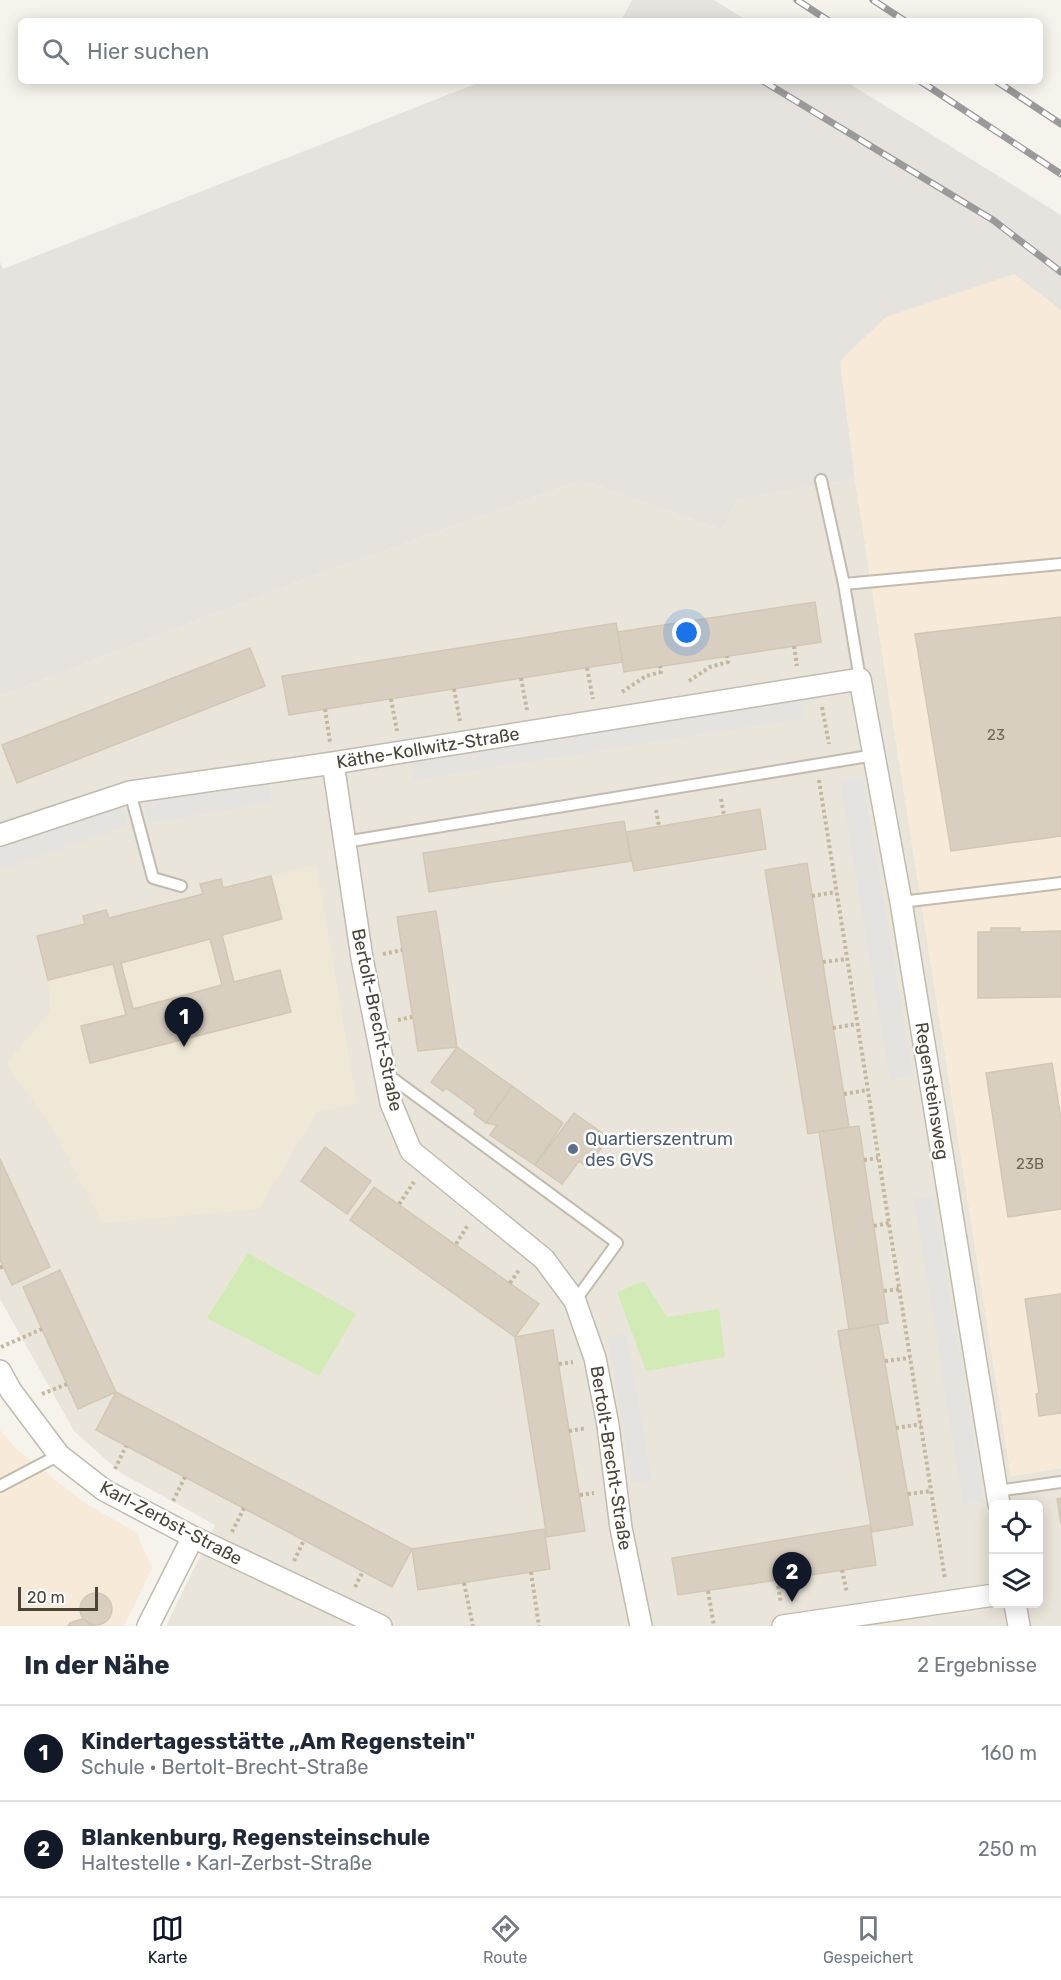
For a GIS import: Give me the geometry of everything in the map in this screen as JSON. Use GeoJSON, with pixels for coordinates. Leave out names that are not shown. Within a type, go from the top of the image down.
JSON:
{"type":"FeatureCollection","features":[{"type":"Feature","properties":{"kind":"street","name":"Käthe-Kollwitz-Straße"},"geometry":{"type":"LineString","coordinates":[[0,836],[130,792],[333,763],[860,679]]}},
{"type":"Feature","properties":{"kind":"street","name":"Regensteinsweg"},"geometry":{"type":"LineString","coordinates":[[860,679],[901,902],[998,1498]]}},
{"type":"Feature","properties":{"kind":"street","name":"Bertolt-Brecht-Straße"},"geometry":{"type":"LineString","coordinates":[[333,763],[362,958],[391,1103],[411,1151],[544,1258],[575,1301],[595,1358],[608,1425],[621,1528],[641,1626]]}},
{"type":"Feature","properties":{"kind":"street","name":"Karl-Zerbst-Straße"},"geometry":{"type":"LineString","coordinates":[[0,1371],[11,1391],[59,1455],[104,1490],[193,1537],[381,1626]]}},
{"type":"Feature","properties":{"kind":"street"},"geometry":{"type":"LineString","coordinates":[[148,1626],[193,1537]]}},
{"type":"Feature","properties":{"kind":"street"},"geometry":{"type":"LineString","coordinates":[[783,1626],[989,1596]]}},
{"type":"Feature","properties":{"kind":"street"},"geometry":{"type":"LineString","coordinates":[[1016,1608],[1019,1626]]}},
{"type":"Feature","properties":{"kind":"lane"},"geometry":{"type":"LineString","coordinates":[[821,480],[844,584],[860,679]]}},
{"type":"Feature","properties":{"kind":"lane"},"geometry":{"type":"LineString","coordinates":[[844,584],[1061,564]]}},
{"type":"Feature","properties":{"kind":"lane"},"geometry":{"type":"LineString","coordinates":[[345,842],[875,755]]}},
{"type":"Feature","properties":{"kind":"lane"},"geometry":{"type":"LineString","coordinates":[[130,792],[153,878],[181,886]]}},
{"type":"Feature","properties":{"kind":"lane"},"geometry":{"type":"LineString","coordinates":[[901,902],[1061,883]]}},
{"type":"Feature","properties":{"kind":"lane"},"geometry":{"type":"LineString","coordinates":[[385,1073],[617,1243],[575,1301]]}},
{"type":"Feature","properties":{"kind":"lane"},"geometry":{"type":"LineString","coordinates":[[0,1486],[59,1455]]}},
{"type":"Feature","properties":{"kind":"lane"},"geometry":{"type":"LineString","coordinates":[[998,1498],[1061,1482]]}},
{"type":"Feature","properties":{"kind":"path"},"geometry":{"type":"LineString","coordinates":[[690,706],[686,684],[697,674],[718,663],[728,662],[727,656]]}},
{"type":"Feature","properties":{"kind":"path"},"geometry":{"type":"LineString","coordinates":[[623,717],[618,694],[646,676],[662,672],[660,666]]}},
{"type":"Feature","properties":{"kind":"path"},"geometry":{"type":"LineString","coordinates":[[587,668],[589,680]]}},
{"type":"Feature","properties":{"kind":"path"},"geometry":{"type":"LineString","coordinates":[[521,678],[523,690]]}},
{"type":"Feature","properties":{"kind":"path"},"geometry":{"type":"LineString","coordinates":[[818,686],[832,762]]}},
{"type":"Feature","properties":{"kind":"path"},"geometry":{"type":"LineString","coordinates":[[454,689],[456,700]]}},
{"type":"Feature","properties":{"kind":"path"},"geometry":{"type":"LineString","coordinates":[[391,699],[393,711]]}},
{"type":"Feature","properties":{"kind":"path"},"geometry":{"type":"LineString","coordinates":[[325,709],[327,722]]}},
{"type":"Feature","properties":{"kind":"path"},"geometry":{"type":"LineString","coordinates":[[816,765],[948,1602]]}},
{"type":"Feature","properties":{"kind":"path"},"geometry":{"type":"LineString","coordinates":[[812,896],[836,892]]}},
{"type":"Feature","properties":{"kind":"path"},"geometry":{"type":"LineString","coordinates":[[389,953],[402,950]]}},
{"type":"Feature","properties":{"kind":"path"},"geometry":{"type":"LineString","coordinates":[[823,962],[847,959]]}},
{"type":"Feature","properties":{"kind":"path"},"geometry":{"type":"LineString","coordinates":[[400,1020],[412,1017]]}},
{"type":"Feature","properties":{"kind":"path"},"geometry":{"type":"LineString","coordinates":[[833,1028],[857,1024]]}},
{"type":"Feature","properties":{"kind":"path"},"geometry":{"type":"LineString","coordinates":[[844,1094],[867,1090]]}},
{"type":"Feature","properties":{"kind":"path"},"geometry":{"type":"LineString","coordinates":[[864,1160],[878,1158]]}},
{"type":"Feature","properties":{"kind":"path"},"geometry":{"type":"LineString","coordinates":[[874,1226],[889,1223]]}},
{"type":"Feature","properties":{"kind":"path"},"geometry":{"type":"LineString","coordinates":[[884,1291],[899,1288]]}},
{"type":"Feature","properties":{"kind":"path"},"geometry":{"type":"LineString","coordinates":[[0,1348],[42,1329]]}},
{"type":"Feature","properties":{"kind":"path"},"geometry":{"type":"LineString","coordinates":[[885,1361],[910,1358]]}},
{"type":"Feature","properties":{"kind":"path"},"geometry":{"type":"LineString","coordinates":[[896,1428],[921,1424]]}},
{"type":"Feature","properties":{"kind":"path"},"geometry":{"type":"LineString","coordinates":[[908,1494],[931,1490]]}},
{"type":"Feature","properties":{"kind":"path"},"geometry":{"type":"LineString","coordinates":[[531,1572],[539,1626]]}},
{"type":"Feature","properties":{"kind":"path"},"geometry":{"type":"LineString","coordinates":[[464,1583],[473,1626]]}},
{"type":"Feature","properties":{"kind":"path"},"geometry":{"type":"LineString","coordinates":[[708,1591],[714,1626]]}},
{"type":"Feature","properties":{"kind":"shaded area"},"geometry":{"type":"Polygon","coordinates":[[[632,0],[714,0],[743,18],[623,18],[632,0]]]}},
{"type":"Feature","properties":{"kind":"shaded area"},"geometry":{"type":"Polygon","coordinates":[[[475,84],[850,84],[1061,215],[1061,310],[1014,274],[886,317],[840,361],[855,479],[738,499],[722,530],[582,480],[299,581],[0,696],[0,262],[3,269],[475,84]]]}},
{"type":"Feature","properties":{"kind":"shaded area"},"geometry":{"type":"Polygon","coordinates":[[[1014,274],[1061,310],[1061,1468],[1011,1476],[855,479],[840,361],[886,317],[1014,274]]]}},
{"type":"Feature","properties":{"kind":"shaded area"},"geometry":{"type":"Polygon","coordinates":[[[855,479],[1011,1476],[1061,1468],[1061,1626],[166,1626],[215,1525],[121,1473],[74,1431],[0,1299],[0,696],[299,581],[582,480],[722,530],[738,499],[855,479]]]}},
{"type":"Feature","properties":{"kind":"shaded area"},"geometry":{"type":"Polygon","coordinates":[[[801,699],[804,718],[414,780],[411,762],[801,699]]]}},
{"type":"Feature","properties":{"kind":"shaded area"},"geometry":{"type":"Polygon","coordinates":[[[863,778],[913,1076],[890,1080],[840,782],[863,778]]]}},
{"type":"Feature","properties":{"kind":"shaded area"},"geometry":{"type":"Polygon","coordinates":[[[269,782],[272,802],[147,823],[143,803],[269,782]]]}},
{"type":"Feature","properties":{"kind":"shaded area"},"geometry":{"type":"Polygon","coordinates":[[[121,807],[128,826],[0,870],[0,848],[121,807]]]}},
{"type":"Feature","properties":{"kind":"shaded area"},"geometry":{"type":"Polygon","coordinates":[[[316,865],[357,1103],[316,1113],[259,1209],[102,1223],[53,1128],[6,1064],[50,1011],[48,980],[37,936],[85,924],[83,916],[106,910],[109,918],[202,894],[200,884],[221,879],[224,888],[316,865]]]}},
{"type":"Feature","properties":{"kind":"shaded area"},"geometry":{"type":"Polygon","coordinates":[[[934,1196],[984,1501],[963,1504],[914,1199],[934,1196]]]}},
{"type":"Feature","properties":{"kind":"shaded area"},"geometry":{"type":"Polygon","coordinates":[[[626,1334],[652,1480],[632,1483],[607,1337],[626,1334]]]}},
{"type":"Feature","properties":{"kind":"shaded area"},"geometry":{"type":"Polygon","coordinates":[[[0,1430],[15,1448],[86,1504],[136,1532],[152,1568],[124,1626],[0,1626],[0,1430]]]}},
{"type":"Feature","properties":{"kind":"green space"},"geometry":{"type":"Polygon","coordinates":[[[248,1253],[356,1314],[319,1376],[207,1318],[248,1253]]]}},
{"type":"Feature","properties":{"kind":"green space"},"geometry":{"type":"Polygon","coordinates":[[[644,1281],[667,1317],[719,1309],[725,1357],[646,1371],[617,1292],[644,1281]]]}},
{"type":"Feature","properties":{"kind":"building"},"geometry":{"type":"Polygon","coordinates":[[[815,602],[821,642],[624,672],[618,632],[815,602]]]}},
{"type":"Feature","properties":{"kind":"building"},"geometry":{"type":"Polygon","coordinates":[[[1061,617],[1061,836],[951,851],[915,634],[1061,617]]]}},
{"type":"Feature","properties":{"kind":"building"},"geometry":{"type":"Polygon","coordinates":[[[616,623],[623,662],[289,715],[282,676],[616,623]]]}},
{"type":"Feature","properties":{"kind":"building"},"geometry":{"type":"Polygon","coordinates":[[[250,648],[265,686],[17,783],[2,745],[250,648]]]}},
{"type":"Feature","properties":{"kind":"building"},"geometry":{"type":"Polygon","coordinates":[[[760,809],[766,849],[634,871],[626,832],[760,809]]]}},
{"type":"Feature","properties":{"kind":"building"},"geometry":{"type":"Polygon","coordinates":[[[624,821],[631,861],[429,892],[423,853],[624,821]]]}},
{"type":"Feature","properties":{"kind":"building"},"geometry":{"type":"Polygon","coordinates":[[[807,863],[849,1127],[808,1134],[765,870],[807,863]]]}},
{"type":"Feature","properties":{"kind":"building"},"geometry":{"type":"Polygon","coordinates":[[[271,876],[282,919],[222,935],[234,982],[280,970],[291,1012],[90,1063],[81,1026],[126,1015],[113,964],[48,980],[37,936],[85,924],[83,916],[106,910],[109,918],[203,894],[200,884],[221,879],[223,888],[271,876]],[[210,939],[121,963],[133,1009],[222,985],[210,939]]]}},
{"type":"Feature","properties":{"kind":"building"},"geometry":{"type":"Polygon","coordinates":[[[436,911],[457,1047],[418,1051],[397,917],[436,911]]]}},
{"type":"Feature","properties":{"kind":"building"},"geometry":{"type":"Polygon","coordinates":[[[991,928],[1020,928],[1020,932],[1061,931],[1061,997],[978,998],[978,932],[991,932],[991,928]]]}},
{"type":"Feature","properties":{"kind":"building"},"geometry":{"type":"Polygon","coordinates":[[[457,1047],[512,1086],[486,1123],[474,1114],[476,1110],[446,1088],[443,1091],[431,1082],[457,1047]]]}},
{"type":"Feature","properties":{"kind":"building"},"geometry":{"type":"Polygon","coordinates":[[[1052,1063],[1061,1119],[1061,1209],[1008,1217],[986,1073],[1052,1063]]]}},
{"type":"Feature","properties":{"kind":"building"},"geometry":{"type":"Polygon","coordinates":[[[512,1086],[563,1123],[535,1165],[490,1135],[497,1125],[486,1123],[512,1086]]]}},
{"type":"Feature","properties":{"kind":"building","name":"Quartierszentrum des GVS"},"geometry":{"type":"Polygon","coordinates":[[[574,1113],[609,1138],[587,1167],[579,1161],[562,1184],[535,1165],[574,1113]]]}},
{"type":"Feature","properties":{"kind":"building"},"geometry":{"type":"Polygon","coordinates":[[[859,1126],[888,1323],[849,1330],[819,1132],[859,1126]]]}},
{"type":"Feature","properties":{"kind":"building"},"geometry":{"type":"Polygon","coordinates":[[[325,1147],[371,1181],[347,1214],[301,1181],[325,1147]]]}},
{"type":"Feature","properties":{"kind":"building"},"geometry":{"type":"Polygon","coordinates":[[[0,1159],[50,1267],[12,1285],[0,1260],[0,1159]]]}},
{"type":"Feature","properties":{"kind":"building"},"geometry":{"type":"Polygon","coordinates":[[[374,1187],[539,1304],[515,1337],[350,1220],[374,1187]]]}},
{"type":"Feature","properties":{"kind":"building"},"geometry":{"type":"Polygon","coordinates":[[[60,1270],[116,1392],[78,1409],[23,1287],[60,1270]]]}},
{"type":"Feature","properties":{"kind":"building"},"geometry":{"type":"Polygon","coordinates":[[[1061,1294],[1061,1413],[1039,1416],[1036,1394],[1039,1393],[1025,1299],[1061,1294]]]}},
{"type":"Feature","properties":{"kind":"building"},"geometry":{"type":"Polygon","coordinates":[[[878,1324],[913,1525],[872,1532],[838,1331],[878,1324]]]}},
{"type":"Feature","properties":{"kind":"building"},"geometry":{"type":"Polygon","coordinates":[[[553,1330],[585,1531],[547,1537],[515,1337],[553,1330]]]}},
{"type":"Feature","properties":{"kind":"building"},"geometry":{"type":"Polygon","coordinates":[[[116,1392],[412,1549],[392,1587],[96,1430],[116,1392]]]}},
{"type":"Feature","properties":{"kind":"building"},"geometry":{"type":"Polygon","coordinates":[[[1061,1498],[1061,1524],[1057,1499],[1061,1498]]]}},
{"type":"Feature","properties":{"kind":"building"},"geometry":{"type":"Polygon","coordinates":[[[870,1525],[876,1565],[678,1595],[672,1558],[870,1525]]]}},
{"type":"Feature","properties":{"kind":"building"},"geometry":{"type":"Polygon","coordinates":[[[544,1529],[550,1569],[418,1590],[412,1549],[544,1529]]]}},
{"type":"Feature","properties":{"kind":"building"},"geometry":{"type":"Polygon","coordinates":[[[96,1593],[107,1598],[112,1609],[107,1620],[96,1625],[85,1620],[80,1609],[85,1598],[96,1593]]]}},
{"type":"Feature","properties":{"kind":"building"},"geometry":{"type":"Polygon","coordinates":[[[82,1619],[95,1626],[68,1626],[70,1623],[82,1619]]]}},
{"type":"Feature","properties":{"kind":"railway"},"geometry":{"type":"LineString","coordinates":[[797,0],[824,18]]}},
{"type":"Feature","properties":{"kind":"railway"},"geometry":{"type":"LineString","coordinates":[[873,0],[900,18]]}},
{"type":"Feature","properties":{"kind":"railway"},"geometry":{"type":"LineString","coordinates":[[768,84],[993,220],[1061,272]]}},
{"type":"Feature","properties":{"kind":"railway"},"geometry":{"type":"LineString","coordinates":[[925,84],[1061,174]]}},
{"type":"Feature","properties":{"kind":"railway"},"geometry":{"type":"LineString","coordinates":[[1001,84],[1061,124]]}},
{"type":"Feature","properties":{"kind":"place","name":"Kindertagesstätte „Am Regenstein\""},"geometry":{"type":"Point","coordinates":[184,1047]}},
{"type":"Feature","properties":{"kind":"place","name":"Quartierszentrum des GVS"},"geometry":{"type":"Point","coordinates":[573,1149]}},
{"type":"Feature","properties":{"kind":"place","name":"Blankenburg, Regensteinschule"},"geometry":{"type":"Point","coordinates":[792,1602]}}]}
